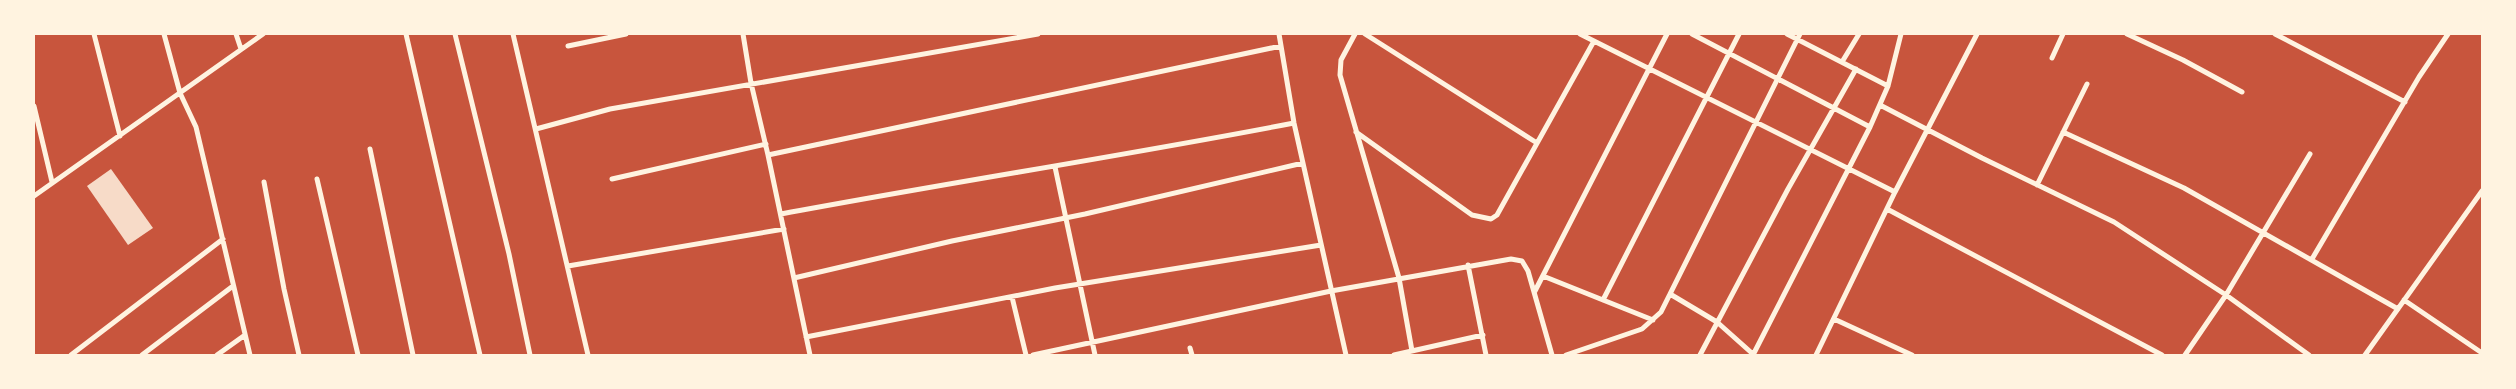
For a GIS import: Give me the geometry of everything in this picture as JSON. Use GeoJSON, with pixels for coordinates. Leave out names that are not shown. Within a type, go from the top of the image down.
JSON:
{"type":"FeatureCollection","features":[{"type":"Feature","properties":{"kind":"street"},"geometry":{"type":"LineString","coordinates":[[94,34],[120,136]]}},
{"type":"Feature","properties":{"kind":"street"},"geometry":{"type":"LineString","coordinates":[[164,34],[180,93],[196,127],[250,355]]}},
{"type":"Feature","properties":{"kind":"street"},"geometry":{"type":"LineString","coordinates":[[236,34],[240,49]]}},
{"type":"Feature","properties":{"kind":"street"},"geometry":{"type":"LineString","coordinates":[[34,196],[262,34]]}},
{"type":"Feature","properties":{"kind":"street"},"geometry":{"type":"LineString","coordinates":[[406,34],[480,355]]}},
{"type":"Feature","properties":{"kind":"street"},"geometry":{"type":"LineString","coordinates":[[455,34],[509,254],[530,355]]}},
{"type":"Feature","properties":{"kind":"street"},"geometry":{"type":"LineString","coordinates":[[513,34],[588,355]]}},
{"type":"Feature","properties":{"kind":"street"},"geometry":{"type":"LineString","coordinates":[[568,46],[626,34]]}},
{"type":"Feature","properties":{"kind":"street"},"geometry":{"type":"LineString","coordinates":[[743,34],[751,83],[766,144],[810,355]]}},
{"type":"Feature","properties":{"kind":"street"},"geometry":{"type":"LineString","coordinates":[[536,129],[610,109],[1038,34]]}},
{"type":"Feature","properties":{"kind":"street"},"geometry":{"type":"LineString","coordinates":[[1278,34],[1294,123],[1346,355]]}},
{"type":"Feature","properties":{"kind":"street"},"geometry":{"type":"LineString","coordinates":[[1355,34],[1341,60],[1340,75],[1399,278],[1412,351]]}},
{"type":"Feature","properties":{"kind":"street"},"geometry":{"type":"LineString","coordinates":[[1365,34],[1537,143]]}},
{"type":"Feature","properties":{"kind":"street"},"geometry":{"type":"LineString","coordinates":[[1580,34],[1895,192]]}},
{"type":"Feature","properties":{"kind":"street"},"geometry":{"type":"LineString","coordinates":[[1535,291],[1667,34]]}},
{"type":"Feature","properties":{"kind":"street"},"geometry":{"type":"LineString","coordinates":[[1692,34],[1870,128]]}},
{"type":"Feature","properties":{"kind":"street"},"geometry":{"type":"LineString","coordinates":[[1602,300],[1739,34]]}},
{"type":"Feature","properties":{"kind":"street"},"geometry":{"type":"LineString","coordinates":[[1787,34],[1799,37],[1888,86]]}},
{"type":"Feature","properties":{"kind":"street"},"geometry":{"type":"LineString","coordinates":[[1842,62],[1859,34]]}},
{"type":"Feature","properties":{"kind":"street"},"geometry":{"type":"LineString","coordinates":[[1670,294],[1718,322],[1754,355],[1870,128],[1888,86],[1901,34]]}},
{"type":"Feature","properties":{"kind":"street"},"geometry":{"type":"LineString","coordinates":[[1816,355],[1895,192],[1977,34]]}},
{"type":"Feature","properties":{"kind":"street"},"geometry":{"type":"LineString","coordinates":[[2052,58],[2063,34]]}},
{"type":"Feature","properties":{"kind":"street"},"geometry":{"type":"LineString","coordinates":[[2127,34],[2183,60],[2242,92]]}},
{"type":"Feature","properties":{"kind":"street"},"geometry":{"type":"LineString","coordinates":[[2275,34],[2405,102]]}},
{"type":"Feature","properties":{"kind":"street"},"geometry":{"type":"LineString","coordinates":[[2312,259],[2405,102],[2448,34]]}},
{"type":"Feature","properties":{"kind":"street"},"geometry":{"type":"LineString","coordinates":[[1566,355],[1642,329],[1661,312],[1799,37]]}},
{"type":"Feature","properties":{"kind":"street"},"geometry":{"type":"LineString","coordinates":[[1356,132],[1472,215],[1490,220],[1497,215],[1594,41]]}},
{"type":"Feature","properties":{"kind":"street"},"geometry":{"type":"LineString","coordinates":[[768,155],[1281,46]]}},
{"type":"Feature","properties":{"kind":"street"},"geometry":{"type":"LineString","coordinates":[[1700,355],[1810,150],[1856,69]]}},
{"type":"Feature","properties":{"kind":"street"},"geometry":{"type":"LineString","coordinates":[[2037,185],[2087,84]]}},
{"type":"Feature","properties":{"kind":"street"},"geometry":{"type":"LineString","coordinates":[[1880,105],[2114,222],[2226,296],[2309,355]]}},
{"type":"Feature","properties":{"kind":"street"},"geometry":{"type":"LineString","coordinates":[[34,106],[52,182]]}},
{"type":"Feature","properties":{"kind":"street"},"geometry":{"type":"LineString","coordinates":[[781,214],[985,176],[1055,167],[1294,123]]}},
{"type":"Feature","properties":{"kind":"street"},"geometry":{"type":"LineString","coordinates":[[2063,132],[2184,188],[2398,309]]}},
{"type":"Feature","properties":{"kind":"street"},"geometry":{"type":"LineString","coordinates":[[612,179],[766,144]]}},
{"type":"Feature","properties":{"kind":"street"},"geometry":{"type":"LineString","coordinates":[[370,149],[413,355]]}},
{"type":"Feature","properties":{"kind":"street"},"geometry":{"type":"LineString","coordinates":[[2185,355],[2226,296],[2310,154]]}},
{"type":"Feature","properties":{"kind":"street"},"geometry":{"type":"LineString","coordinates":[[794,278],[1303,163]]}},
{"type":"Feature","properties":{"kind":"street"},"geometry":{"type":"LineString","coordinates":[[1055,167],[1095,355]]}},
{"type":"Feature","properties":{"kind":"street"},"geometry":{"type":"LineString","coordinates":[[317,179],[358,355]]}},
{"type":"Feature","properties":{"kind":"street"},"geometry":{"type":"LineString","coordinates":[[264,182],[284,290],[299,355]]}},
{"type":"Feature","properties":{"kind":"street"},"geometry":{"type":"LineString","coordinates":[[2365,355],[2482,191]]}},
{"type":"Feature","properties":{"kind":"street"},"geometry":{"type":"LineString","coordinates":[[2476,198],[2482,202]]}},
{"type":"Feature","properties":{"kind":"street"},"geometry":{"type":"LineString","coordinates":[[1887,209],[2162,355]]}},
{"type":"Feature","properties":{"kind":"street"},"geometry":{"type":"LineString","coordinates":[[568,266],[784,229]]}},
{"type":"Feature","properties":{"kind":"street"},"geometry":{"type":"LineString","coordinates":[[71,355],[223,239]]}},
{"type":"Feature","properties":{"kind":"street"},"geometry":{"type":"LineString","coordinates":[[806,337],[1080,284],[1321,244]]}},
{"type":"Feature","properties":{"kind":"street"},"geometry":{"type":"LineString","coordinates":[[1033,355],[1332,291],[1468,265],[1511,259],[1522,261],[1535,291],[1552,355]]}},
{"type":"Feature","properties":{"kind":"street"},"geometry":{"type":"LineString","coordinates":[[1468,265],[1486,355]]}},
{"type":"Feature","properties":{"kind":"street"},"geometry":{"type":"LineString","coordinates":[[1543,276],[1653,320]]}},
{"type":"Feature","properties":{"kind":"street"},"geometry":{"type":"LineString","coordinates":[[142,355],[233,286]]}},
{"type":"Feature","properties":{"kind":"street"},"geometry":{"type":"LineString","coordinates":[[1012,297],[1026,355]]}},
{"type":"Feature","properties":{"kind":"street"},"geometry":{"type":"LineString","coordinates":[[2404,300],[2482,353]]}},
{"type":"Feature","properties":{"kind":"street"},"geometry":{"type":"LineString","coordinates":[[1834,319],[1912,355]]}},
{"type":"Feature","properties":{"kind":"street"},"geometry":{"type":"LineString","coordinates":[[217,355],[245,335]]}},
{"type":"Feature","properties":{"kind":"street"},"geometry":{"type":"LineString","coordinates":[[1394,355],[1483,336]]}},
{"type":"Feature","properties":{"kind":"street"},"geometry":{"type":"LineString","coordinates":[[1190,348],[1192,355]]}},
{"type":"Feature","properties":{"kind":"building"},"geometry":{"type":"Polygon","coordinates":[[[111,169],[153,228],[128,245],[87,186],[111,169]]]}}]}
